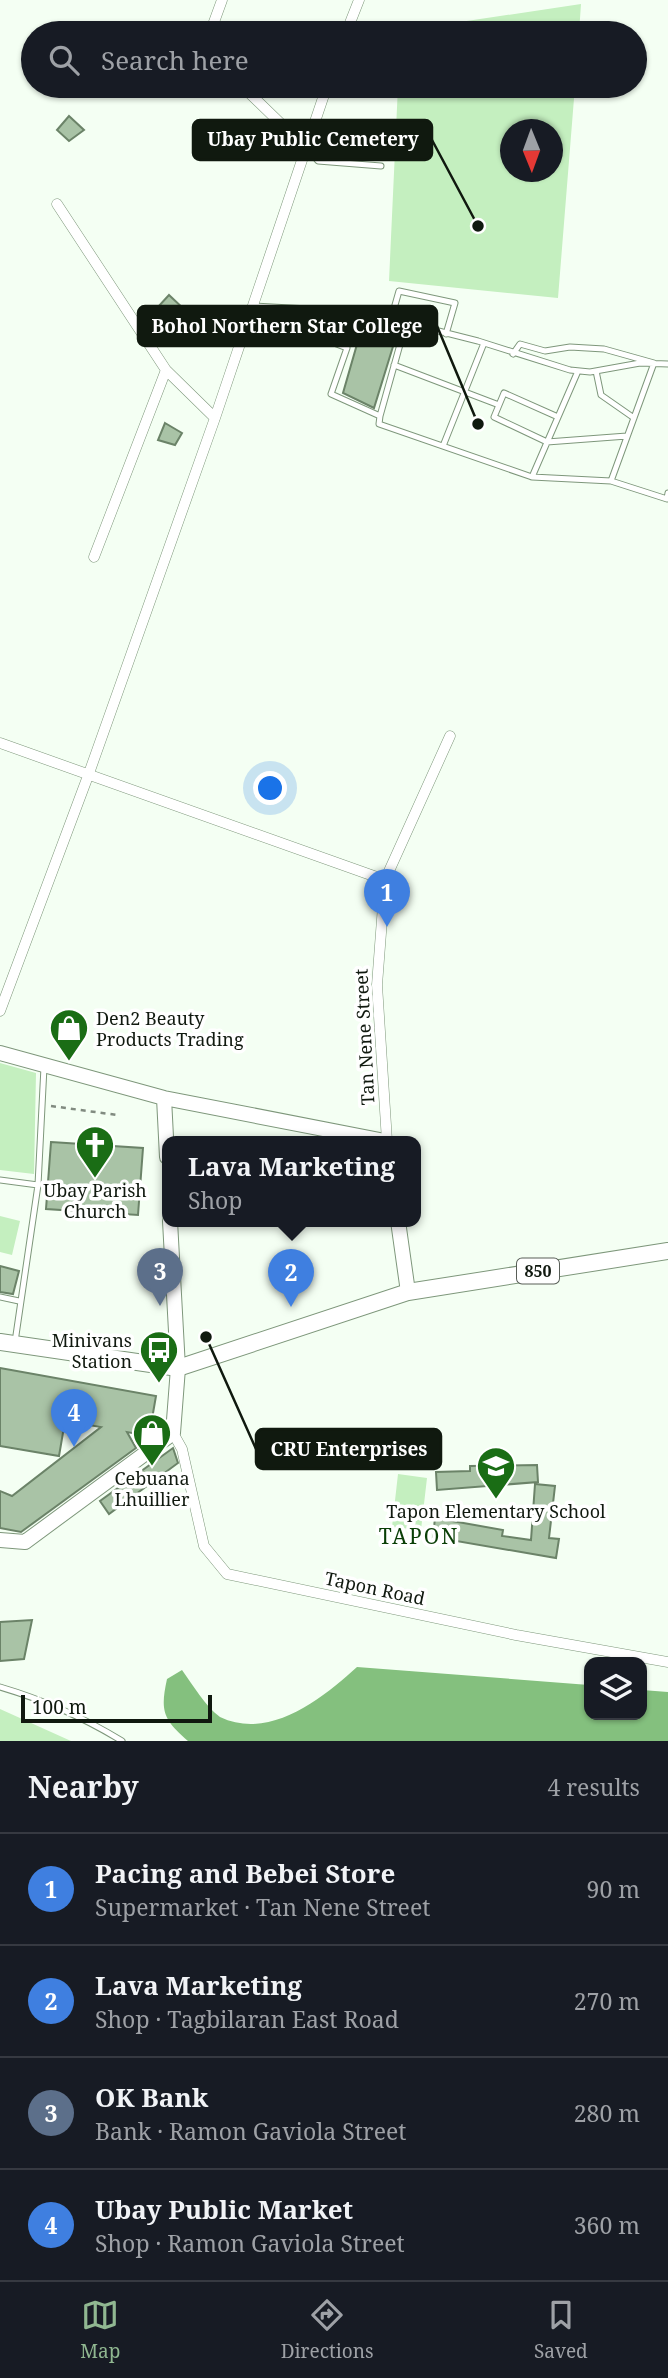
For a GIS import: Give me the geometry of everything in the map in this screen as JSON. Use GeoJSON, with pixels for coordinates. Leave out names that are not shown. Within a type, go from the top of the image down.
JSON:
{"type":"FeatureCollection","features":[{"type":"Feature","properties":{"kind":"main road","name":"850"},"geometry":{"type":"LineString","coordinates":[[7,1343],[178,1368],[408,1292],[668,1251]]}},
{"type":"Feature","properties":{"kind":"street"},"geometry":{"type":"LineString","coordinates":[[214,21],[222,0]]}},
{"type":"Feature","properties":{"kind":"street"},"geometry":{"type":"LineString","coordinates":[[351,21],[359,0]]}},
{"type":"Feature","properties":{"kind":"street"},"geometry":{"type":"LineString","coordinates":[[255,98],[305,146]]}},
{"type":"Feature","properties":{"kind":"street"},"geometry":{"type":"LineString","coordinates":[[0,1011],[88,776],[215,418],[323,98]]}},
{"type":"Feature","properties":{"kind":"street"},"geometry":{"type":"LineString","coordinates":[[57,204],[166,370],[215,418]]}},
{"type":"Feature","properties":{"kind":"street"},"geometry":{"type":"LineString","coordinates":[[94,557],[166,370]]}},
{"type":"Feature","properties":{"kind":"street","name":"Tan Nene Street"},"geometry":{"type":"LineString","coordinates":[[386,1136],[377,985],[385,880],[450,736]]}},
{"type":"Feature","properties":{"kind":"street"},"geometry":{"type":"LineString","coordinates":[[0,743],[385,880]]}},
{"type":"Feature","properties":{"kind":"street"},"geometry":{"type":"LineString","coordinates":[[0,1053],[164,1098],[360,1136]]}},
{"type":"Feature","properties":{"kind":"street"},"geometry":{"type":"LineString","coordinates":[[164,1098],[166,1136]]}},
{"type":"Feature","properties":{"kind":"street"},"geometry":{"type":"LineString","coordinates":[[1,1541],[26,1542],[173,1433],[178,1368],[170,1227]]}},
{"type":"Feature","properties":{"kind":"street"},"geometry":{"type":"LineString","coordinates":[[399,1227],[408,1292]]}},
{"type":"Feature","properties":{"kind":"street","name":"Tapon Road"},"geometry":{"type":"LineString","coordinates":[[173,1433],[182,1449],[204,1546],[227,1574],[516,1635],[668,1662]]}},
{"type":"Feature","properties":{"kind":"lane"},"geometry":{"type":"LineString","coordinates":[[305,146],[318,162],[381,166]]}},
{"type":"Feature","properties":{"kind":"lane"},"geometry":{"type":"LineString","coordinates":[[391,319],[399,291],[455,303],[446,334]]}},
{"type":"Feature","properties":{"kind":"lane"},"geometry":{"type":"LineString","coordinates":[[251,308],[355,312],[484,343],[513,354],[578,371],[653,363],[668,364]]}},
{"type":"Feature","properties":{"kind":"lane"},"geometry":{"type":"LineString","coordinates":[[251,308],[347,348],[331,394],[380,415]]}},
{"type":"Feature","properties":{"kind":"lane"},"geometry":{"type":"LineString","coordinates":[[335,343],[355,312]]}},
{"type":"Feature","properties":{"kind":"lane"},"geometry":{"type":"LineString","coordinates":[[406,323],[379,424],[532,477],[611,481],[668,497]]}},
{"type":"Feature","properties":{"kind":"lane"},"geometry":{"type":"LineString","coordinates":[[443,446],[484,343]]}},
{"type":"Feature","properties":{"kind":"lane"},"geometry":{"type":"LineString","coordinates":[[513,354],[520,344],[545,351],[570,346],[604,349],[653,363]]}},
{"type":"Feature","properties":{"kind":"lane"},"geometry":{"type":"LineString","coordinates":[[611,481],[653,363]]}},
{"type":"Feature","properties":{"kind":"lane"},"geometry":{"type":"LineString","coordinates":[[394,365],[499,405]]}},
{"type":"Feature","properties":{"kind":"lane"},"geometry":{"type":"LineString","coordinates":[[596,370],[601,396],[634,418]]}},
{"type":"Feature","properties":{"kind":"lane"},"geometry":{"type":"LineString","coordinates":[[532,477],[578,371]]}},
{"type":"Feature","properties":{"kind":"lane"},"geometry":{"type":"LineString","coordinates":[[558,417],[504,393],[494,417],[547,442],[627,436]]}},
{"type":"Feature","properties":{"kind":"lane"},"geometry":{"type":"LineString","coordinates":[[7,1343],[19,1301],[38,1185],[44,1067]]}},
{"type":"Feature","properties":{"kind":"lane"},"geometry":{"type":"LineString","coordinates":[[0,1180],[38,1185]]}},
{"type":"Feature","properties":{"kind":"lane"},"geometry":{"type":"LineString","coordinates":[[0,1297],[19,1301]]}},
{"type":"Feature","properties":{"kind":"lane"},"geometry":{"type":"LineString","coordinates":[[0,1687],[85,1718],[122,1741]]}},
{"type":"Feature","properties":{"kind":"path"},"geometry":{"type":"LineString","coordinates":[[41,1104],[117,1115]]}},
{"type":"Feature","properties":{"kind":"shaded area"},"geometry":{"type":"Polygon","coordinates":[[[581,4],[580,21],[467,21],[581,4]]]}},
{"type":"Feature","properties":{"kind":"shaded area"},"geometry":{"type":"Polygon","coordinates":[[[397,98],[574,98],[558,298],[389,281],[397,98]]]}},
{"type":"Feature","properties":{"kind":"shaded area"},"geometry":{"type":"Polygon","coordinates":[[[0,1063],[36,1073],[34,1174],[0,1170],[0,1063]]]}},
{"type":"Feature","properties":{"kind":"shaded area"},"geometry":{"type":"Polygon","coordinates":[[[0,1216],[20,1221],[12,1255],[0,1252],[0,1216]]]}},
{"type":"Feature","properties":{"kind":"shaded area"},"geometry":{"type":"Polygon","coordinates":[[[398,1474],[427,1478],[421,1530],[392,1527],[398,1474]]]}},
{"type":"Feature","properties":{"kind":"shaded area"},"geometry":{"type":"Polygon","coordinates":[[[357,1667],[584,1685],[584,1720],[647,1720],[647,1690],[668,1692],[668,1741],[188,1741],[173,1727],[164,1707],[167,1679],[182,1670],[204,1701],[220,1717],[239,1723],[258,1724],[276,1720],[312,1703],[357,1667]]]}},
{"type":"Feature","properties":{"kind":"shaded area"},"geometry":{"type":"Polygon","coordinates":[[[0,1709],[71,1741],[0,1741],[0,1709]]]}},
{"type":"Feature","properties":{"kind":"building"},"geometry":{"type":"Polygon","coordinates":[[[69,116],[84,130],[69,141],[57,130],[69,116]]]}},
{"type":"Feature","properties":{"kind":"building"},"geometry":{"type":"Polygon","coordinates":[[[169,295],[186,311],[172,325],[157,308],[169,295]]]}},
{"type":"Feature","properties":{"kind":"building"},"geometry":{"type":"Polygon","coordinates":[[[364,320],[399,327],[374,408],[343,393],[364,320]]]}},
{"type":"Feature","properties":{"kind":"building"},"geometry":{"type":"Polygon","coordinates":[[[165,423],[182,433],[175,445],[158,440],[165,423]]]}},
{"type":"Feature","properties":{"kind":"building","name":"Ubay Parish Church"},"geometry":{"type":"Polygon","coordinates":[[[51,1142],[143,1148],[138,1215],[46,1209],[51,1142]]]}},
{"type":"Feature","properties":{"kind":"building"},"geometry":{"type":"Polygon","coordinates":[[[0,1266],[19,1271],[13,1294],[0,1292],[0,1266]]]}},
{"type":"Feature","properties":{"kind":"building"},"geometry":{"type":"Polygon","coordinates":[[[0,1368],[156,1396],[149,1436],[127,1432],[136,1448],[21,1532],[0,1528],[0,1491],[12,1496],[101,1427],[65,1421],[59,1456],[0,1446],[0,1368]]]}},
{"type":"Feature","properties":{"kind":"building"},"geometry":{"type":"Polygon","coordinates":[[[173,1448],[178,1463],[109,1514],[100,1501],[173,1448]]]}},
{"type":"Feature","properties":{"kind":"building"},"geometry":{"type":"Polygon","coordinates":[[[537,1465],[538,1482],[437,1490],[436,1472],[470,1471],[470,1466],[537,1465]]]}},
{"type":"Feature","properties":{"kind":"building"},"geometry":{"type":"Polygon","coordinates":[[[535,1484],[555,1486],[549,1538],[559,1539],[556,1558],[433,1537],[435,1518],[503,1530],[502,1536],[531,1540],[535,1484]]]}},
{"type":"Feature","properties":{"kind":"building"},"geometry":{"type":"Polygon","coordinates":[[[32,1620],[24,1659],[0,1661],[0,1622],[32,1620]]]}},
{"type":"Feature","properties":{"kind":"place","name":"Ubay Public Cemetery"},"geometry":{"type":"Point","coordinates":[478,226]}},
{"type":"Feature","properties":{"kind":"place","name":"Bohol Northern Star College"},"geometry":{"type":"Point","coordinates":[478,424]}},
{"type":"Feature","properties":{"kind":"place","name":"Pacing and Bebei Store"},"geometry":{"type":"Point","coordinates":[387,927]}},
{"type":"Feature","properties":{"kind":"place","name":"Den2 Beauty Products Trading"},"geometry":{"type":"Point","coordinates":[69,1062]}},
{"type":"Feature","properties":{"kind":"place","name":"Ubay Parish Church"},"geometry":{"type":"Point","coordinates":[95,1179]}},
{"type":"Feature","properties":{"kind":"place","name":"OK Bank"},"geometry":{"type":"Point","coordinates":[160,1306]}},
{"type":"Feature","properties":{"kind":"place","name":"Lava Marketing"},"geometry":{"type":"Point","coordinates":[291,1307]}},
{"type":"Feature","properties":{"kind":"place","name":"CRU Enterprises"},"geometry":{"type":"Point","coordinates":[206,1337]}},
{"type":"Feature","properties":{"kind":"place","name":"Minivans Station"},"geometry":{"type":"Point","coordinates":[159,1384]}},
{"type":"Feature","properties":{"kind":"place","name":"Ubay Public Market"},"geometry":{"type":"Point","coordinates":[74,1447]}},
{"type":"Feature","properties":{"kind":"place","name":"Cebuana Lhuillier"},"geometry":{"type":"Point","coordinates":[152,1467]}},
{"type":"Feature","properties":{"kind":"place","name":"Tapon Elementary School"},"geometry":{"type":"Point","coordinates":[496,1500]}},
{"type":"Feature","properties":{"kind":"district","name":"TAPON"},"geometry":{"type":"Point","coordinates":[419,1536]}}]}
